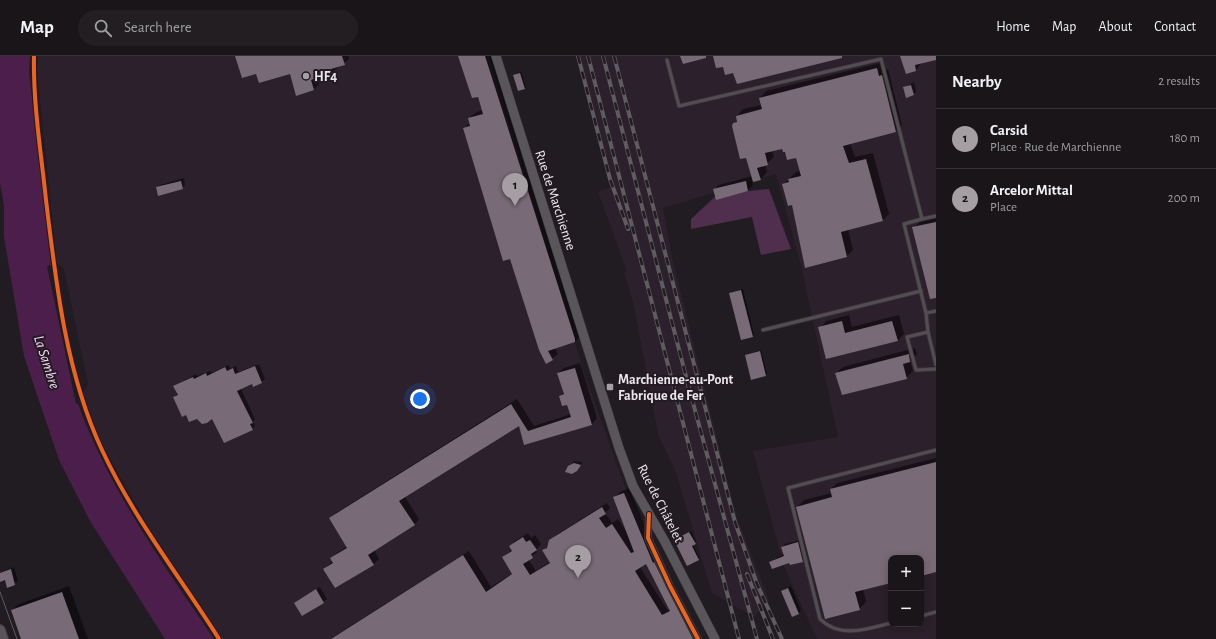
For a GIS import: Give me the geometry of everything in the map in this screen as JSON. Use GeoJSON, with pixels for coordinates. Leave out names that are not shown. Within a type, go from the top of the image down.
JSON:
{"type":"FeatureCollection","features":[{"type":"Feature","properties":{"kind":"main road","name":"Rue de Marchienne"},"geometry":{"type":"LineString","coordinates":[[496,56],[589,352]]}},
{"type":"Feature","properties":{"kind":"main road","name":"Rue de Châtelet"},"geometry":{"type":"LineString","coordinates":[[589,352],[633,486],[715,639]]}},
{"type":"Feature","properties":{"kind":"main road"},"geometry":{"type":"LineString","coordinates":[[0,630],[3,639]]}},
{"type":"Feature","properties":{"kind":"street"},"geometry":{"type":"LineString","coordinates":[[649,514],[648,538],[670,586],[698,639]]}},
{"type":"Feature","properties":{"kind":"lane"},"geometry":{"type":"LineString","coordinates":[[667,60],[679,106],[881,59],[922,219]]}},
{"type":"Feature","properties":{"kind":"lane"},"geometry":{"type":"LineString","coordinates":[[936,216],[904,224],[926,313],[928,332],[936,365]]}},
{"type":"Feature","properties":{"kind":"lane"},"geometry":{"type":"LineString","coordinates":[[763,330],[921,291]]}},
{"type":"Feature","properties":{"kind":"lane"},"geometry":{"type":"LineString","coordinates":[[926,313],[936,311]]}},
{"type":"Feature","properties":{"kind":"lane"},"geometry":{"type":"LineString","coordinates":[[928,332],[907,336],[916,370],[936,369]]}},
{"type":"Feature","properties":{"kind":"lane"},"geometry":{"type":"LineString","coordinates":[[888,624],[848,633],[826,625],[820,619],[788,488],[936,450]]}},
{"type":"Feature","properties":{"kind":"lane"},"geometry":{"type":"LineString","coordinates":[[924,615],[936,612]]}},
{"type":"Feature","properties":{"kind":"shaded area"},"geometry":{"type":"Polygon","coordinates":[[[38,56],[489,56],[585,375],[625,487],[677,593],[703,639],[222,639],[153,534],[120,477],[98,435],[83,392],[88,384],[64,269],[57,263],[37,71],[38,56]]]}},
{"type":"Feature","properties":{"kind":"shaded area"},"geometry":{"type":"Polygon","coordinates":[[[580,56],[936,56],[936,639],[817,639],[784,567],[753,451],[838,437],[802,270],[776,174],[663,208],[672,257],[736,515],[769,600],[754,617],[712,593],[675,470],[658,435],[634,306],[624,272],[627,271],[598,192],[610,187],[620,210],[580,56]]]}},
{"type":"Feature","properties":{"kind":"shaded area"},"geometry":{"type":"Polygon","coordinates":[[[769,189],[791,249],[761,255],[752,217],[691,229],[691,219],[718,194],[769,189]]]}},
{"type":"Feature","properties":{"kind":"water","name":"La Sambre"},"geometry":{"type":"Polygon","coordinates":[[[0,56],[30,56],[29,72],[51,265],[47,266],[76,404],[78,404],[105,466],[138,525],[214,639],[165,639],[90,521],[59,460],[24,356],[4,237],[4,206],[0,183],[0,56]]]}},
{"type":"Feature","properties":{"kind":"building","name":"HF4"},"geometry":{"type":"Polygon","coordinates":[[[235,56],[342,56],[345,65],[331,69],[332,73],[311,80],[314,90],[296,96],[290,74],[259,83],[256,74],[242,78],[235,56]]]}},
{"type":"Feature","properties":{"kind":"building"},"geometry":{"type":"Polygon","coordinates":[[[458,56],[485,56],[575,339],[575,342],[548,351],[553,360],[546,364],[539,350],[510,259],[503,261],[463,128],[470,126],[468,118],[483,114],[478,97],[472,98],[458,56]]]}},
{"type":"Feature","properties":{"kind":"building"},"geometry":{"type":"Polygon","coordinates":[[[680,56],[706,56],[706,58],[683,64],[680,56]]]}},
{"type":"Feature","properties":{"kind":"building"},"geometry":{"type":"Polygon","coordinates":[[[713,56],[842,56],[842,58],[737,84],[733,73],[725,75],[723,67],[716,68],[713,56]]]}},
{"type":"Feature","properties":{"kind":"building"},"geometry":{"type":"Polygon","coordinates":[[[900,56],[936,56],[936,60],[915,65],[916,71],[906,74],[900,56]]]}},
{"type":"Feature","properties":{"kind":"building"},"geometry":{"type":"Polygon","coordinates":[[[877,68],[879,76],[882,75],[896,132],[843,146],[849,163],[866,159],[883,221],[841,232],[847,257],[805,268],[792,205],[788,206],[782,184],[789,182],[788,179],[801,176],[796,158],[787,160],[785,152],[783,152],[782,149],[765,153],[768,165],[757,168],[761,180],[753,182],[746,158],[740,159],[732,126],[733,123],[737,122],[736,116],[762,109],[759,98],[877,68]]]}},
{"type":"Feature","properties":{"kind":"building"},"geometry":{"type":"Polygon","coordinates":[[[520,73],[525,89],[518,91],[513,75],[520,73]]]}},
{"type":"Feature","properties":{"kind":"building"},"geometry":{"type":"Polygon","coordinates":[[[911,85],[914,95],[906,98],[903,87],[911,85]]]}},
{"type":"Feature","properties":{"kind":"building"},"geometry":{"type":"Polygon","coordinates":[[[181,181],[183,189],[158,196],[156,187],[181,181]]]}},
{"type":"Feature","properties":{"kind":"building"},"geometry":{"type":"Polygon","coordinates":[[[746,181],[748,191],[716,200],[713,189],[746,181]]]}},
{"type":"Feature","properties":{"kind":"building"},"geometry":{"type":"Polygon","coordinates":[[[936,222],[936,298],[930,299],[912,227],[936,222]]]}},
{"type":"Feature","properties":{"kind":"building"},"geometry":{"type":"Polygon","coordinates":[[[741,290],[753,337],[741,340],[729,293],[741,290]]]}},
{"type":"Feature","properties":{"kind":"building"},"geometry":{"type":"Polygon","coordinates":[[[842,321],[845,333],[892,321],[898,341],[826,359],[818,327],[842,321]]]}},
{"type":"Feature","properties":{"kind":"building"},"geometry":{"type":"Polygon","coordinates":[[[760,351],[766,376],[751,380],[745,355],[760,351]]]}},
{"type":"Feature","properties":{"kind":"building"},"geometry":{"type":"Polygon","coordinates":[[[909,354],[910,362],[903,364],[907,379],[842,395],[835,373],[909,354]]]}},
{"type":"Feature","properties":{"kind":"building"},"geometry":{"type":"Polygon","coordinates":[[[255,366],[262,383],[253,387],[252,384],[237,391],[253,423],[250,424],[253,430],[224,443],[212,419],[207,423],[202,424],[197,419],[189,422],[186,415],[182,417],[173,397],[178,395],[173,386],[206,373],[207,376],[225,367],[227,371],[233,368],[235,374],[255,366]]]}},
{"type":"Feature","properties":{"kind":"building"},"geometry":{"type":"Polygon","coordinates":[[[575,368],[592,425],[524,445],[519,426],[399,501],[415,525],[368,555],[374,565],[335,588],[323,569],[333,563],[330,558],[347,548],[329,518],[511,404],[528,431],[571,417],[567,405],[562,406],[559,396],[564,394],[557,373],[575,368]]]}},
{"type":"Feature","properties":{"kind":"building"},"geometry":{"type":"Polygon","coordinates":[[[936,462],[936,572],[924,575],[924,555],[888,555],[888,584],[855,592],[860,610],[825,619],[796,507],[832,497],[830,489],[936,462]]]}},
{"type":"Feature","properties":{"kind":"building"},"geometry":{"type":"Polygon","coordinates":[[[574,463],[581,465],[577,471],[572,474],[565,472],[568,466],[574,463]]]}},
{"type":"Feature","properties":{"kind":"building"},"geometry":{"type":"Polygon","coordinates":[[[624,493],[653,563],[654,562],[693,639],[331,639],[463,555],[486,592],[512,574],[502,557],[512,551],[509,546],[523,537],[526,542],[530,540],[537,550],[531,554],[533,558],[523,564],[530,575],[550,563],[542,550],[547,548],[549,540],[602,507],[606,514],[599,518],[606,528],[612,524],[631,553],[634,552],[613,497],[624,493]],[[646,564],[635,571],[662,615],[670,611],[646,564]]]}},
{"type":"Feature","properties":{"kind":"building"},"geometry":{"type":"Polygon","coordinates":[[[689,532],[696,544],[692,546],[699,560],[687,566],[674,540],[689,532]]]}},
{"type":"Feature","properties":{"kind":"building"},"geometry":{"type":"Polygon","coordinates":[[[798,542],[803,562],[790,565],[789,563],[772,569],[769,562],[784,556],[781,547],[798,542]]]}},
{"type":"Feature","properties":{"kind":"building"},"geometry":{"type":"Polygon","coordinates":[[[11,569],[15,585],[7,588],[5,580],[0,582],[0,573],[11,569]]]}},
{"type":"Feature","properties":{"kind":"building"},"geometry":{"type":"Polygon","coordinates":[[[788,588],[799,614],[792,617],[781,591],[788,588]]]}},
{"type":"Feature","properties":{"kind":"building"},"geometry":{"type":"Polygon","coordinates":[[[316,589],[324,603],[302,616],[294,603],[316,589]]]}},
{"type":"Feature","properties":{"kind":"building"},"geometry":{"type":"Polygon","coordinates":[[[62,592],[79,639],[21,639],[11,610],[62,592]]]}},
{"type":"Feature","properties":{"kind":"tram line"},"geometry":{"type":"LineString","coordinates":[[0,592],[17,639]]}},
{"type":"Feature","properties":{"kind":"railway"},"geometry":{"type":"LineString","coordinates":[[578,56],[610,179],[628,229]]}},
{"type":"Feature","properties":{"kind":"railway"},"geometry":{"type":"LineString","coordinates":[[588,56],[739,639]]}},
{"type":"Feature","properties":{"kind":"railway"},"geometry":{"type":"LineString","coordinates":[[603,56],[689,388],[757,639]]}},
{"type":"Feature","properties":{"kind":"railway"},"geometry":{"type":"LineString","coordinates":[[614,56],[735,522],[757,584],[782,639]]}},
{"type":"Feature","properties":{"kind":"railway"},"geometry":{"type":"LineString","coordinates":[[747,574],[773,639]]}},
{"type":"Feature","properties":{"kind":"cycle path"},"geometry":{"type":"LineString","coordinates":[[34,56],[38,128],[54,264],[64,328],[79,390],[90,421],[114,475],[142,523],[219,639]]}},
{"type":"Feature","properties":{"kind":"cycle path"},"geometry":{"type":"LineString","coordinates":[[649,514],[648,538],[670,586],[698,639]]}},
{"type":"Feature","properties":{"kind":"place","name":"HF4"},"geometry":{"type":"Point","coordinates":[306,76]}},
{"type":"Feature","properties":{"kind":"place","name":"Carsid"},"geometry":{"type":"Point","coordinates":[515,206]}},
{"type":"Feature","properties":{"kind":"place","name":"Marchienne-au-Pont Fabrique de Fer"},"geometry":{"type":"Point","coordinates":[610,387]}},
{"type":"Feature","properties":{"kind":"place","name":"Arcelor Mittal"},"geometry":{"type":"Point","coordinates":[578,578]}}]}
